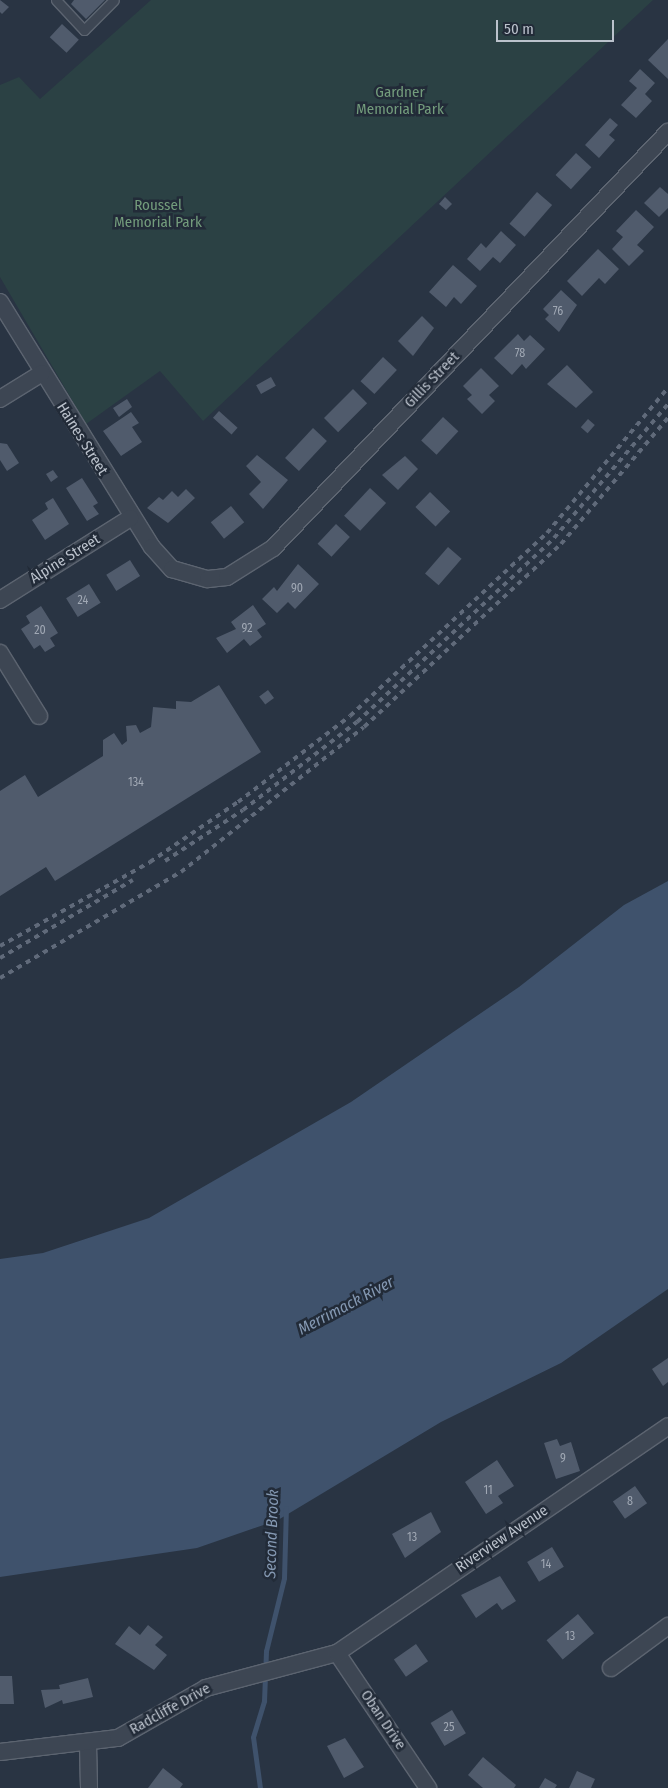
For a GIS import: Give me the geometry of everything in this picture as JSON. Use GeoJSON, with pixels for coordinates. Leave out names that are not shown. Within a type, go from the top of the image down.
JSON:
{"type":"FeatureCollection","features":[{"type":"Feature","properties":{"kind":"street","name":"Gillis Street"},"geometry":{"type":"LineString","coordinates":[[172,569],[208,579],[227,577],[273,548],[668,132]]}},
{"type":"Feature","properties":{"kind":"street","name":"Haines Street"},"geometry":{"type":"LineString","coordinates":[[0,302],[130,518],[172,569]]}},
{"type":"Feature","properties":{"kind":"street"},"geometry":{"type":"LineString","coordinates":[[0,399],[42,374]]}},
{"type":"Feature","properties":{"kind":"street","name":"Alpine Street"},"geometry":{"type":"LineString","coordinates":[[0,600],[130,518]]}},
{"type":"Feature","properties":{"kind":"street"},"geometry":{"type":"LineString","coordinates":[[0,653],[39,716]]}},
{"type":"Feature","properties":{"kind":"street","name":"Riverview Avenue"},"geometry":{"type":"LineString","coordinates":[[337,1653],[668,1426]]}},
{"type":"Feature","properties":{"kind":"street"},"geometry":{"type":"LineString","coordinates":[[610,1668],[668,1626]]}},
{"type":"Feature","properties":{"kind":"street","name":"Radcliffe Drive"},"geometry":{"type":"LineString","coordinates":[[0,1752],[88,1744],[118,1738],[206,1688],[282,1670],[337,1653]]}},
{"type":"Feature","properties":{"kind":"street","name":"Oban Drive"},"geometry":{"type":"LineString","coordinates":[[337,1653],[428,1788]]}},
{"type":"Feature","properties":{"kind":"street"},"geometry":{"type":"LineString","coordinates":[[88,1744],[89,1788]]}},
{"type":"Feature","properties":{"kind":"lane"},"geometry":{"type":"LineString","coordinates":[[56,0],[84,30],[114,0]]}},
{"type":"Feature","properties":{"kind":"green space","name":"Roussel Memorial Park"},"geometry":{"type":"Polygon","coordinates":[[[151,0],[653,0],[203,421],[160,371],[86,424],[0,277],[0,85],[19,77],[40,99],[151,0]]]}},
{"type":"Feature","properties":{"kind":"water","name":"Merrimack River"},"geometry":{"type":"Polygon","coordinates":[[[668,881],[668,1289],[561,1363],[441,1422],[278,1520],[197,1548],[0,1577],[0,1259],[43,1253],[149,1218],[351,1102],[519,987],[624,905],[668,881]]]}},
{"type":"Feature","properties":{"kind":"building"},"geometry":{"type":"Polygon","coordinates":[[[0,0],[9,7],[2,14],[0,12],[0,0]]]}},
{"type":"Feature","properties":{"kind":"building"},"geometry":{"type":"Polygon","coordinates":[[[74,0],[105,0],[86,19],[71,4],[74,0]]]}},
{"type":"Feature","properties":{"kind":"building"},"geometry":{"type":"Polygon","coordinates":[[[62,24],[79,40],[67,53],[50,37],[62,24]]]}},
{"type":"Feature","properties":{"kind":"building"},"geometry":{"type":"Polygon","coordinates":[[[668,39],[668,79],[648,60],[668,39]]]}},
{"type":"Feature","properties":{"kind":"building"},"geometry":{"type":"Polygon","coordinates":[[[640,69],[655,83],[645,94],[652,101],[636,118],[621,105],[637,88],[629,81],[640,69]]]}},
{"type":"Feature","properties":{"kind":"building"},"geometry":{"type":"Polygon","coordinates":[[[610,118],[618,125],[609,135],[615,140],[599,158],[585,145],[610,118]]]}},
{"type":"Feature","properties":{"kind":"building"},"geometry":{"type":"Polygon","coordinates":[[[576,153],[591,167],[571,189],[556,175],[576,153]]]}},
{"type":"Feature","properties":{"kind":"building"},"geometry":{"type":"Polygon","coordinates":[[[660,187],[668,194],[668,208],[659,217],[644,203],[660,187]]]}},
{"type":"Feature","properties":{"kind":"building"},"geometry":{"type":"Polygon","coordinates":[[[537,192],[552,205],[525,237],[509,224],[537,192]]]}},
{"type":"Feature","properties":{"kind":"building"},"geometry":{"type":"Polygon","coordinates":[[[445,197],[452,204],[446,210],[439,204],[445,197]]]}},
{"type":"Feature","properties":{"kind":"building"},"geometry":{"type":"Polygon","coordinates":[[[636,210],[654,227],[637,245],[644,251],[629,266],[612,249],[623,237],[616,231],[636,210]]]}},
{"type":"Feature","properties":{"kind":"building"},"geometry":{"type":"Polygon","coordinates":[[[501,231],[516,245],[500,263],[493,257],[480,271],[467,259],[481,243],[486,248],[501,231]]]}},
{"type":"Feature","properties":{"kind":"building"},"geometry":{"type":"Polygon","coordinates":[[[598,249],[619,269],[605,284],[599,278],[582,296],[567,281],[598,249]]]}},
{"type":"Feature","properties":{"kind":"building"},"geometry":{"type":"Polygon","coordinates":[[[453,265],[477,286],[461,304],[454,297],[446,307],[429,292],[453,265]]]}},
{"type":"Feature","properties":{"kind":"building"},"geometry":{"type":"Polygon","coordinates":[[[561,290],[577,305],[559,332],[545,319],[549,315],[543,309],[561,290]]]}},
{"type":"Feature","properties":{"kind":"building"},"geometry":{"type":"Polygon","coordinates":[[[422,316],[434,328],[413,356],[398,341],[422,316]]]}},
{"type":"Feature","properties":{"kind":"building"},"geometry":{"type":"Polygon","coordinates":[[[518,334],[524,341],[530,335],[545,349],[526,369],[522,364],[512,375],[494,358],[518,334]]]}},
{"type":"Feature","properties":{"kind":"building"},"geometry":{"type":"Polygon","coordinates":[[[383,357],[397,370],[374,394],[360,381],[383,357]]]}},
{"type":"Feature","properties":{"kind":"building"},"geometry":{"type":"Polygon","coordinates":[[[567,365],[593,392],[576,408],[547,384],[567,365]]]}},
{"type":"Feature","properties":{"kind":"building"},"geometry":{"type":"Polygon","coordinates":[[[481,368],[499,386],[489,395],[495,401],[482,414],[467,399],[472,395],[463,386],[481,368]]]}},
{"type":"Feature","properties":{"kind":"building"},"geometry":{"type":"Polygon","coordinates":[[[271,377],[276,386],[261,394],[256,385],[271,377]]]}},
{"type":"Feature","properties":{"kind":"building"},"geometry":{"type":"Polygon","coordinates":[[[353,389],[367,403],[338,432],[324,418],[353,389]]]}},
{"type":"Feature","properties":{"kind":"building"},"geometry":{"type":"Polygon","coordinates":[[[127,399],[132,407],[119,417],[113,408],[127,399]]]}},
{"type":"Feature","properties":{"kind":"building"},"geometry":{"type":"Polygon","coordinates":[[[219,411],[238,428],[232,434],[213,418],[219,411]]]}},
{"type":"Feature","properties":{"kind":"building"},"geometry":{"type":"Polygon","coordinates":[[[131,412],[139,423],[132,427],[142,442],[121,456],[103,431],[131,412]]]}},
{"type":"Feature","properties":{"kind":"building"},"geometry":{"type":"Polygon","coordinates":[[[443,417],[458,431],[437,455],[421,440],[443,417]]]}},
{"type":"Feature","properties":{"kind":"building"},"geometry":{"type":"Polygon","coordinates":[[[588,419],[595,425],[588,433],[581,427],[588,419]]]}},
{"type":"Feature","properties":{"kind":"building"},"geometry":{"type":"Polygon","coordinates":[[[313,428],[327,441],[299,471],[285,458],[313,428]]]}},
{"type":"Feature","properties":{"kind":"building"},"geometry":{"type":"Polygon","coordinates":[[[0,443],[7,444],[19,463],[7,471],[0,460],[0,443]]]}},
{"type":"Feature","properties":{"kind":"building"},"geometry":{"type":"Polygon","coordinates":[[[257,455],[288,480],[263,509],[249,494],[261,482],[246,466],[257,455]]]}},
{"type":"Feature","properties":{"kind":"building"},"geometry":{"type":"Polygon","coordinates":[[[405,456],[418,469],[398,490],[382,475],[405,456]]]}},
{"type":"Feature","properties":{"kind":"building"},"geometry":{"type":"Polygon","coordinates":[[[53,470],[58,477],[51,482],[46,474],[53,470]]]}},
{"type":"Feature","properties":{"kind":"building"},"geometry":{"type":"Polygon","coordinates":[[[82,478],[98,503],[93,506],[99,514],[87,521],[66,488],[82,478]]]}},
{"type":"Feature","properties":{"kind":"building"},"geometry":{"type":"Polygon","coordinates":[[[370,488],[386,503],[360,531],[344,516],[370,488]]]}},
{"type":"Feature","properties":{"kind":"building"},"geometry":{"type":"Polygon","coordinates":[[[186,489],[195,498],[168,523],[147,508],[159,497],[163,500],[172,491],[178,497],[186,489]]]}},
{"type":"Feature","properties":{"kind":"building"},"geometry":{"type":"Polygon","coordinates":[[[430,492],[450,511],[436,527],[415,507],[430,492]]]}},
{"type":"Feature","properties":{"kind":"building"},"geometry":{"type":"Polygon","coordinates":[[[53,498],[69,524],[45,540],[32,520],[48,509],[45,503],[53,498]]]}},
{"type":"Feature","properties":{"kind":"building"},"geometry":{"type":"Polygon","coordinates":[[[231,506],[244,522],[224,539],[211,522],[231,506]]]}},
{"type":"Feature","properties":{"kind":"building"},"geometry":{"type":"Polygon","coordinates":[[[336,524],[350,537],[331,557],[318,544],[336,524]]]}},
{"type":"Feature","properties":{"kind":"building"},"geometry":{"type":"Polygon","coordinates":[[[448,547],[462,559],[439,585],[425,573],[448,547]]]}},
{"type":"Feature","properties":{"kind":"building"},"geometry":{"type":"Polygon","coordinates":[[[130,560],[140,576],[116,591],[106,575],[130,560]]]}},
{"type":"Feature","properties":{"kind":"building"},"geometry":{"type":"Polygon","coordinates":[[[298,564],[319,584],[295,609],[288,602],[277,613],[262,599],[274,587],[277,591],[298,564]]]}},
{"type":"Feature","properties":{"kind":"building"},"geometry":{"type":"Polygon","coordinates":[[[89,584],[101,603],[78,617],[66,598],[89,584]]]}},
{"type":"Feature","properties":{"kind":"building"},"geometry":{"type":"Polygon","coordinates":[[[253,605],[266,624],[257,630],[262,637],[250,646],[244,639],[227,653],[216,638],[236,629],[231,622],[253,605]]]}},
{"type":"Feature","properties":{"kind":"building"},"geometry":{"type":"Polygon","coordinates":[[[41,606],[58,633],[50,638],[55,646],[45,652],[40,645],[34,649],[21,629],[30,623],[26,616],[41,606]]]}},
{"type":"Feature","properties":{"kind":"building"},"geometry":{"type":"Polygon","coordinates":[[[219,685],[261,752],[55,881],[46,867],[0,896],[0,791],[25,775],[38,797],[103,756],[103,740],[114,733],[122,745],[127,741],[126,726],[136,725],[140,733],[151,727],[153,707],[176,709],[176,701],[191,702],[219,685]]]}},
{"type":"Feature","properties":{"kind":"building"},"geometry":{"type":"Polygon","coordinates":[[[268,690],[274,698],[265,705],[259,697],[268,690]]]}},
{"type":"Feature","properties":{"kind":"building"},"geometry":{"type":"Polygon","coordinates":[[[668,1358],[668,1382],[663,1386],[652,1369],[668,1358]]]}},
{"type":"Feature","properties":{"kind":"building"},"geometry":{"type":"Polygon","coordinates":[[[557,1439],[560,1446],[571,1442],[580,1471],[556,1479],[544,1443],[557,1439]]]}},
{"type":"Feature","properties":{"kind":"building"},"geometry":{"type":"Polygon","coordinates":[[[497,1460],[514,1486],[498,1496],[503,1503],[486,1514],[465,1482],[497,1460]]]}},
{"type":"Feature","properties":{"kind":"building"},"geometry":{"type":"Polygon","coordinates":[[[635,1486],[647,1503],[625,1519],[613,1501],[635,1486]]]}},
{"type":"Feature","properties":{"kind":"building"},"geometry":{"type":"Polygon","coordinates":[[[431,1512],[441,1532],[405,1558],[392,1534],[431,1512]]]}},
{"type":"Feature","properties":{"kind":"building"},"geometry":{"type":"Polygon","coordinates":[[[552,1547],[564,1567],[539,1582],[527,1562],[552,1547]]]}},
{"type":"Feature","properties":{"kind":"building"},"geometry":{"type":"Polygon","coordinates":[[[500,1576],[516,1601],[502,1610],[497,1603],[476,1618],[461,1595],[500,1576]]]}},
{"type":"Feature","properties":{"kind":"building"},"geometry":{"type":"Polygon","coordinates":[[[578,1614],[594,1633],[563,1660],[547,1640],[578,1614]]]}},
{"type":"Feature","properties":{"kind":"building"},"geometry":{"type":"Polygon","coordinates":[[[148,1625],[163,1637],[155,1645],[167,1655],[154,1670],[115,1644],[129,1626],[140,1635],[148,1625]]]}},
{"type":"Feature","properties":{"kind":"building"},"geometry":{"type":"Polygon","coordinates":[[[416,1644],[428,1661],[406,1677],[394,1659],[416,1644]]]}},
{"type":"Feature","properties":{"kind":"building"},"geometry":{"type":"Polygon","coordinates":[[[0,1676],[12,1676],[14,1704],[0,1704],[0,1676]]]}},
{"type":"Feature","properties":{"kind":"building"},"geometry":{"type":"Polygon","coordinates":[[[88,1678],[93,1697],[63,1704],[62,1700],[45,1708],[41,1690],[60,1689],[59,1685],[88,1678]]]}},
{"type":"Feature","properties":{"kind":"building"},"geometry":{"type":"Polygon","coordinates":[[[452,1710],[466,1733],[444,1746],[431,1723],[452,1710]]]}},
{"type":"Feature","properties":{"kind":"building"},"geometry":{"type":"Polygon","coordinates":[[[345,1738],[364,1767],[344,1778],[327,1746],[345,1738]]]}},
{"type":"Feature","properties":{"kind":"building"},"geometry":{"type":"Polygon","coordinates":[[[483,1757],[516,1785],[514,1788],[483,1788],[468,1775],[483,1757]]]}},
{"type":"Feature","properties":{"kind":"building"},"geometry":{"type":"Polygon","coordinates":[[[163,1768],[183,1784],[180,1788],[148,1788],[163,1768]]]}},
{"type":"Feature","properties":{"kind":"building"},"geometry":{"type":"Polygon","coordinates":[[[577,1771],[595,1779],[591,1788],[569,1788],[577,1771]]]}},
{"type":"Feature","properties":{"kind":"building"},"geometry":{"type":"Polygon","coordinates":[[[545,1778],[557,1785],[555,1788],[539,1788],[545,1778]]]}},
{"type":"Feature","properties":{"kind":"waterway","name":"Second Brook"},"geometry":{"type":"LineString","coordinates":[[260,1788],[253,1737],[264,1701],[266,1651],[284,1578],[286,1508]]}},
{"type":"Feature","properties":{"kind":"railway"},"geometry":{"type":"LineString","coordinates":[[0,946],[150,862],[238,802],[350,716],[547,533],[668,388]]}},
{"type":"Feature","properties":{"kind":"railway"},"geometry":{"type":"LineString","coordinates":[[165,861],[243,810],[357,722],[554,538],[668,404]]}},
{"type":"Feature","properties":{"kind":"railway"},"geometry":{"type":"LineString","coordinates":[[0,978],[181,872],[364,727],[561,544],[668,418]]}},
{"type":"Feature","properties":{"kind":"railway"},"geometry":{"type":"LineString","coordinates":[[0,958],[133,880]]}},
{"type":"Feature","properties":{"kind":"park label","name":"Gardner Memorial Park"},"geometry":{"type":"Point","coordinates":[400,100]}}]}
